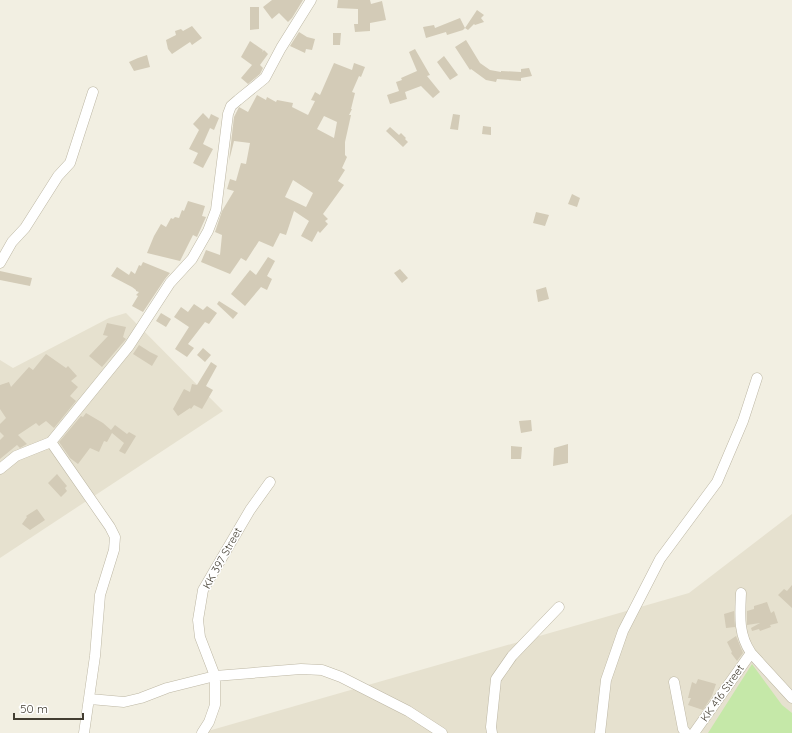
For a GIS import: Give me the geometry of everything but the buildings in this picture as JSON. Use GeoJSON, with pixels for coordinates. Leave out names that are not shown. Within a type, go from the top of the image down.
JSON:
{"type":"FeatureCollection","features":[{"type":"Feature","properties":{"kind":"street"},"geometry":{"type":"LineString","coordinates":[[0,469],[16,456],[51,442],[129,346],[170,283],[196,253],[211,225],[216,210],[228,114],[231,106],[265,78],[280,48],[311,0]]}},
{"type":"Feature","properties":{"kind":"street"},"geometry":{"type":"LineString","coordinates":[[0,263],[12,242],[25,228],[58,176],[70,163],[93,92]]}},
{"type":"Feature","properties":{"kind":"street"},"geometry":{"type":"LineString","coordinates":[[600,733],[606,680],[623,631],[660,559],[717,482],[743,421],[756,378]]}},
{"type":"Feature","properties":{"kind":"street"},"geometry":{"type":"LineString","coordinates":[[51,442],[110,527],[115,537],[114,550],[100,595],[90,699],[84,733]]}},
{"type":"Feature","properties":{"kind":"street","name":"KK 397 Street"},"geometry":{"type":"LineString","coordinates":[[202,733],[209,722],[215,705],[215,676],[200,637],[198,620],[204,590],[250,510],[270,482]]}},
{"type":"Feature","properties":{"kind":"street"},"geometry":{"type":"LineString","coordinates":[[742,593],[740,619],[742,636],[745,644],[751,653],[792,698]]}},
{"type":"Feature","properties":{"kind":"street"},"geometry":{"type":"LineString","coordinates":[[492,733],[491,727],[496,679],[512,656],[559,607]]}},
{"type":"Feature","properties":{"kind":"street","name":"KK 416 Street"},"geometry":{"type":"LineString","coordinates":[[694,733],[751,653]]}},
{"type":"Feature","properties":{"kind":"street"},"geometry":{"type":"LineString","coordinates":[[90,699],[124,702],[141,698],[166,688],[215,676],[301,669],[322,670],[341,677],[408,711],[442,733]]}},
{"type":"Feature","properties":{"kind":"street"},"geometry":{"type":"LineString","coordinates":[[674,682],[683,729],[686,733]]}},
{"type":"Feature","properties":{"kind":"shaded area"},"geometry":{"type":"Polygon","coordinates":[[[126,313],[223,411],[0,558],[0,360],[13,368],[109,318],[126,313]]]}},
{"type":"Feature","properties":{"kind":"shaded area"},"geometry":{"type":"Polygon","coordinates":[[[792,514],[792,733],[201,733],[689,593],[792,514]]]}},
{"type":"Feature","properties":{"kind":"green space"},"geometry":{"type":"Polygon","coordinates":[[[752,664],[782,705],[792,713],[792,733],[708,733],[752,664]]]}}]}
